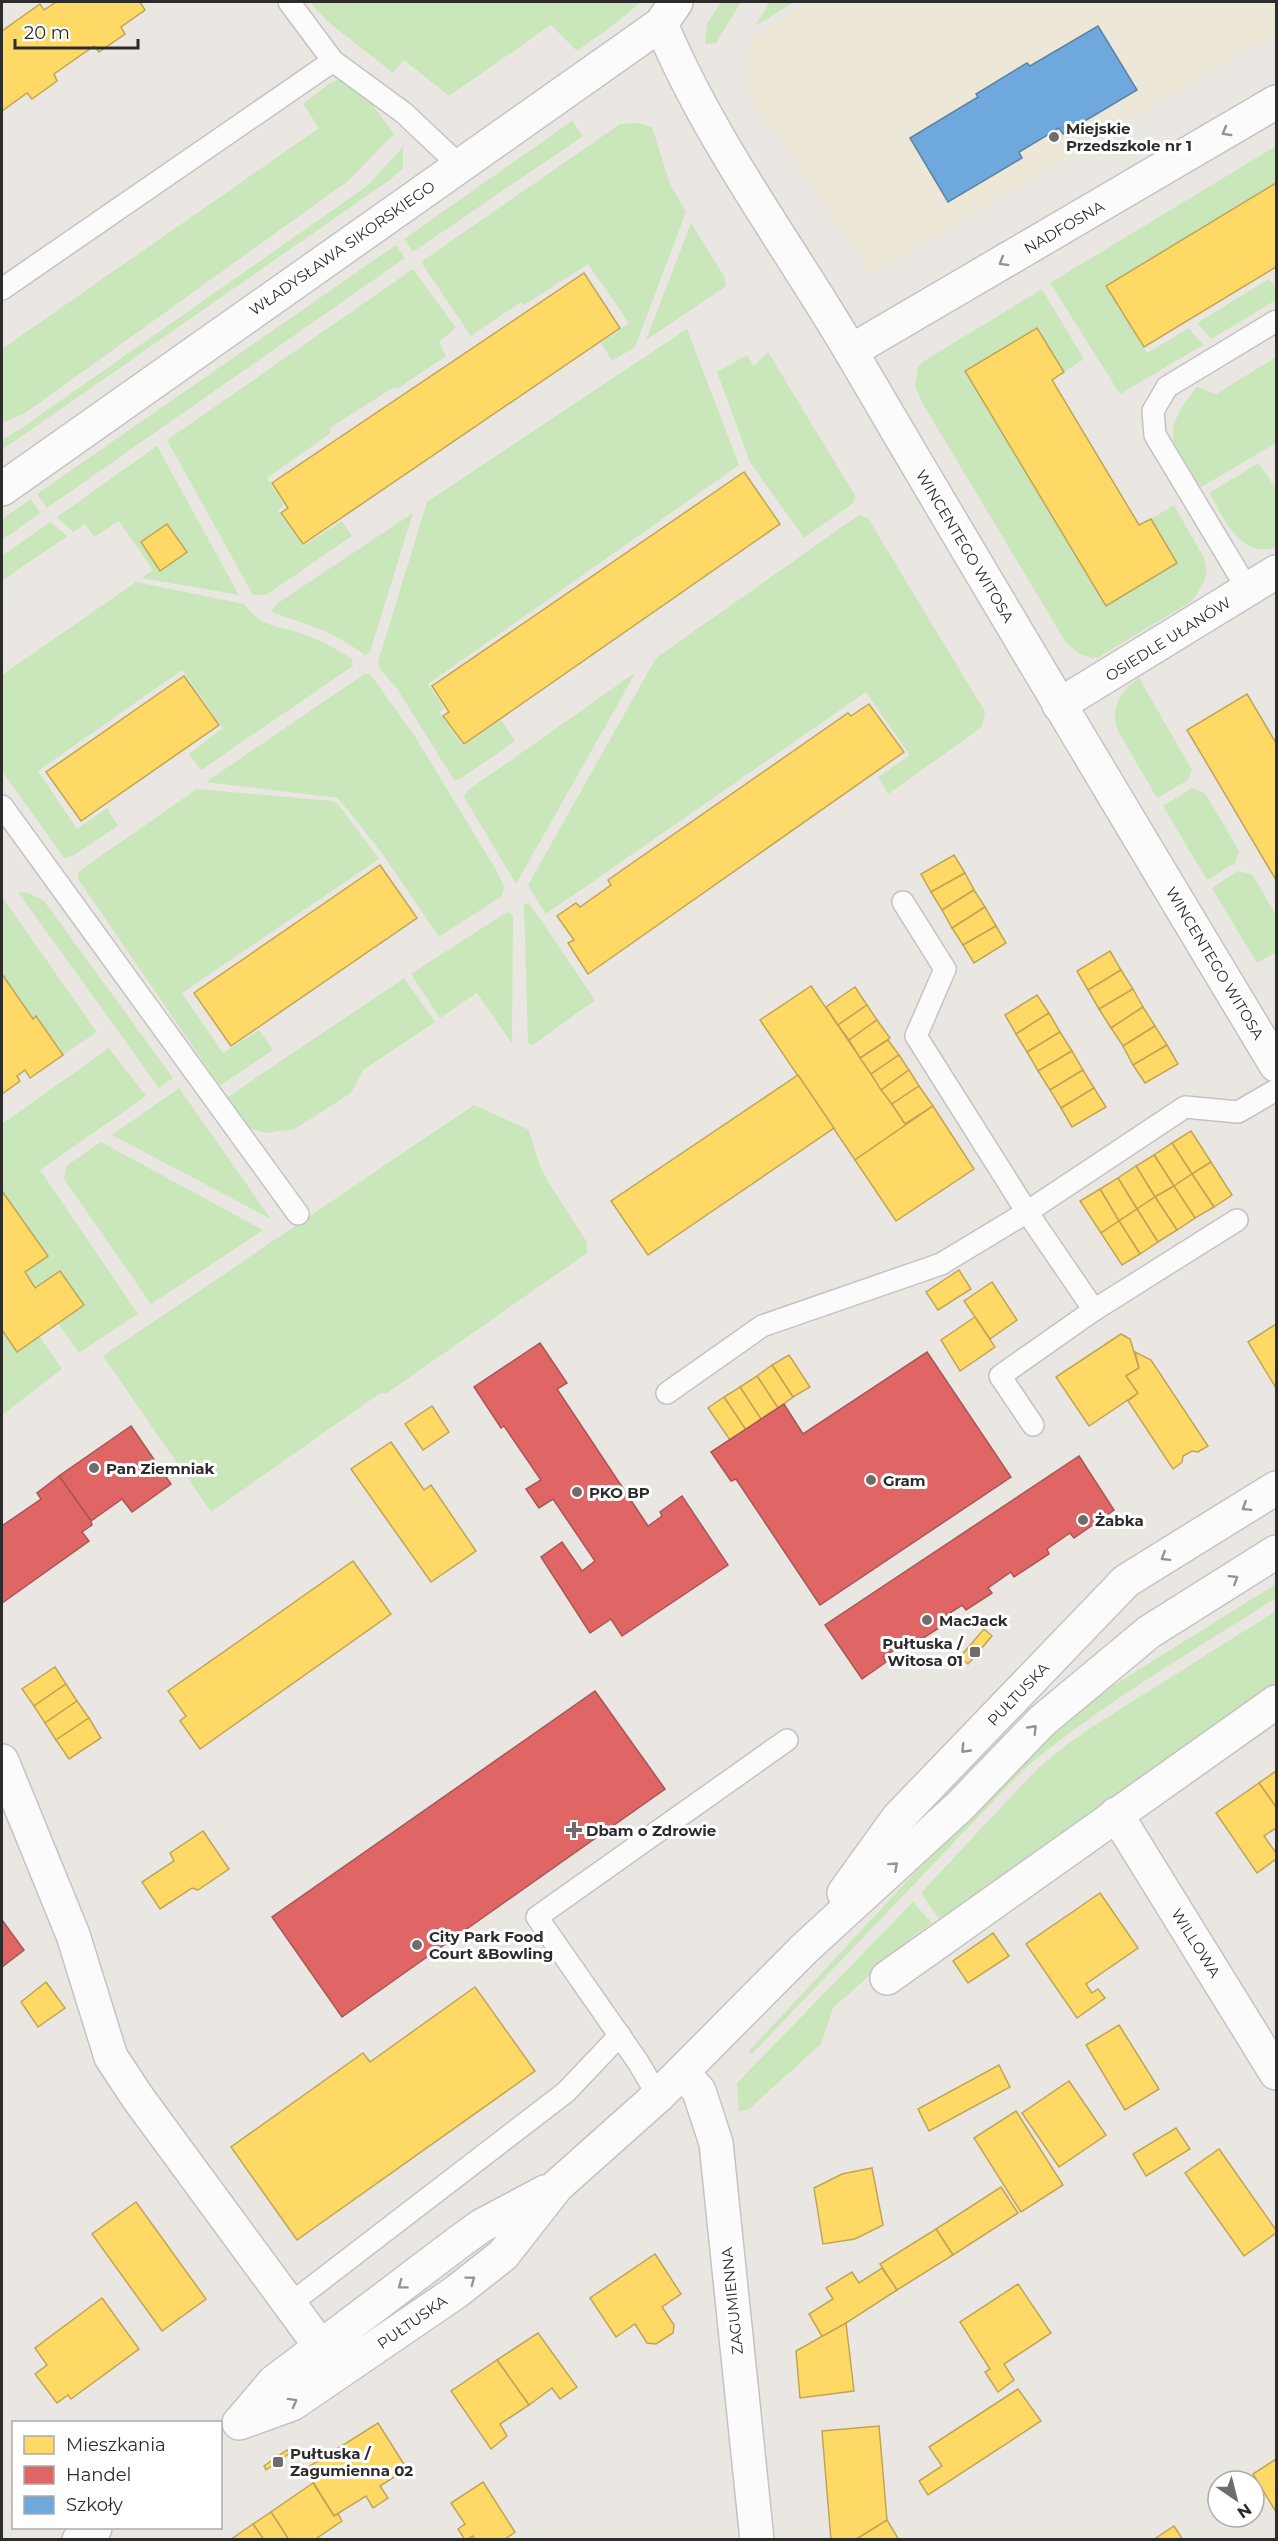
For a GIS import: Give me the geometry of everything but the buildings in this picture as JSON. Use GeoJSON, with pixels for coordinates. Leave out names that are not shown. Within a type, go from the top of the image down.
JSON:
{"type":"FeatureCollection","features":[{"type":"Feature","properties":{"kind":"street","name":"WŁADYSŁAWA SIKORSKIEGO"},"geometry":{"type":"LineString","coordinates":[[2,489],[669,13]]}},
{"type":"Feature","properties":{"kind":"street","name":"WINCENTEGO WITOSA"},"geometry":{"type":"LineString","coordinates":[[669,13],[681,72],[727,156],[850,351],[1059,705],[1276,1065]]}},
{"type":"Feature","properties":{"kind":"street","name":"NADFOSNA"},"geometry":{"type":"LineString","coordinates":[[850,351],[1276,102]]}},
{"type":"Feature","properties":{"kind":"street","name":"OSIEDLE UŁANÓW"},"geometry":{"type":"LineString","coordinates":[[1059,705],[1276,572]]}},
{"type":"Feature","properties":{"kind":"street","name":"PUŁTUSKA"},"geometry":{"type":"LineString","coordinates":[[805,1948],[898,1818],[1126,1581],[1276,1488]]}},
{"type":"Feature","properties":{"kind":"street","name":"PUŁTUSKA"},"geometry":{"type":"LineString","coordinates":[[230,2430],[292,2404],[456,2292],[502,2255],[557,2186],[658,2096],[805,1948],[960,1806],[1042,1721],[1149,1632],[1276,1552]]}},
{"type":"Feature","properties":{"kind":"street"},"geometry":{"type":"LineString","coordinates":[[887,1978],[1276,1702]]}},
{"type":"Feature","properties":{"kind":"street"},"geometry":{"type":"LineString","coordinates":[[2,1761],[73,1935],[111,2056],[138,2098],[321,2347]]}},
{"type":"Feature","properties":{"kind":"street","name":"WILLOWA"},"geometry":{"type":"LineString","coordinates":[[1116,1814],[1276,2073]]}},
{"type":"Feature","properties":{"kind":"street","name":"ZAGUMIENNA"},"geometry":{"type":"LineString","coordinates":[[682,2072],[699,2091],[716,2143],[757,2540]]}},
{"type":"Feature","properties":{"kind":"street","name":"PUŁTUSKA"},"geometry":{"type":"LineString","coordinates":[[230,2430],[274,2382],[481,2226],[557,2186]]}},
{"type":"Feature","properties":{"kind":"street"},"geometry":{"type":"LineString","coordinates":[[79,2540],[94,2529]]}},
{"type":"Feature","properties":{"kind":"lane"},"geometry":{"type":"LineString","coordinates":[[289,2],[333,61],[404,113],[459,165]]}},
{"type":"Feature","properties":{"kind":"lane"},"geometry":{"type":"LineString","coordinates":[[2,289],[333,61]]}},
{"type":"Feature","properties":{"kind":"lane"},"geometry":{"type":"LineString","coordinates":[[1248,590],[1155,435],[1153,411],[1167,387],[1276,321]]}},
{"type":"Feature","properties":{"kind":"lane"},"geometry":{"type":"LineString","coordinates":[[2,806],[298,1214]]}},
{"type":"Feature","properties":{"kind":"lane"},"geometry":{"type":"LineString","coordinates":[[903,903],[945,969],[915,1035],[1027,1212],[1094,1311]]}},
{"type":"Feature","properties":{"kind":"lane"},"geometry":{"type":"LineString","coordinates":[[667,1393],[762,1326],[941,1263],[1027,1212],[1185,1107],[1238,1112],[1276,1090]]}},
{"type":"Feature","properties":{"kind":"lane"},"geometry":{"type":"LineString","coordinates":[[1033,1425],[1000,1376],[1094,1311],[1237,1220]]}},
{"type":"Feature","properties":{"kind":"lane"},"geometry":{"type":"LineString","coordinates":[[658,2096],[620,2035],[537,1917],[786,1740]]}},
{"type":"Feature","properties":{"kind":"lane"},"geometry":{"type":"LineString","coordinates":[[290,2304],[566,2092],[620,2035]]}},
{"type":"Feature","properties":{"kind":"shaded area"},"geometry":{"type":"Polygon","coordinates":[[[810,2],[1276,2],[1276,33],[872,275],[745,90],[750,40],[810,2]]]}},
{"type":"Feature","properties":{"kind":"green space"},"geometry":{"type":"Polygon","coordinates":[[[641,2],[577,51],[551,25],[449,96],[404,60],[393,73],[327,21],[311,3],[641,2]]]}},
{"type":"Feature","properties":{"kind":"green space"},"geometry":{"type":"Polygon","coordinates":[[[721,2],[741,2],[716,43],[705,44],[707,24],[721,2]]]}},
{"type":"Feature","properties":{"kind":"green space"},"geometry":{"type":"Polygon","coordinates":[[[770,2],[794,2],[755,26],[770,2]]]}},
{"type":"Feature","properties":{"kind":"green space"},"geometry":{"type":"Polygon","coordinates":[[[343,78],[355,81],[394,134],[348,181],[25,413],[2,423],[2,349],[319,128],[303,104],[331,82],[343,78]]]}},
{"type":"Feature","properties":{"kind":"green space"},"geometry":{"type":"Polygon","coordinates":[[[572,121],[583,136],[413,252],[404,239],[572,121]]]}},
{"type":"Feature","properties":{"kind":"green space"},"geometry":{"type":"Polygon","coordinates":[[[637,123],[652,127],[670,184],[686,212],[635,347],[612,361],[601,343],[629,323],[588,264],[524,305],[521,302],[471,336],[421,262],[620,124],[637,123]]]}},
{"type":"Feature","properties":{"kind":"green space"},"geometry":{"type":"Polygon","coordinates":[[[1276,146],[1276,183],[1106,286],[1147,353],[1189,328],[1203,345],[1120,394],[1050,283],[1276,146]]]}},
{"type":"Feature","properties":{"kind":"green space"},"geometry":{"type":"Polygon","coordinates":[[[403,147],[403,168],[391,179],[2,450],[2,440],[367,186],[403,147]]]}},
{"type":"Feature","properties":{"kind":"green space"},"geometry":{"type":"Polygon","coordinates":[[[691,223],[725,278],[726,286],[646,340],[691,223]]]}},
{"type":"Feature","properties":{"kind":"green space"},"geometry":{"type":"Polygon","coordinates":[[[396,245],[405,258],[47,508],[37,494],[396,245]]]}},
{"type":"Feature","properties":{"kind":"green space"},"geometry":{"type":"Polygon","coordinates":[[[413,269],[456,328],[439,342],[446,356],[397,389],[394,387],[330,428],[331,433],[267,478],[284,505],[278,511],[303,546],[342,521],[352,536],[266,595],[253,595],[167,440],[413,269]]]}},
{"type":"Feature","properties":{"kind":"green space"},"geometry":{"type":"Polygon","coordinates":[[[1269,279],[1276,289],[1276,300],[1211,339],[1197,323],[1269,279]]]}},
{"type":"Feature","properties":{"kind":"green space"},"geometry":{"type":"Polygon","coordinates":[[[1042,289],[1084,359],[1064,372],[1037,328],[966,371],[1105,606],[1177,563],[1151,519],[1174,505],[1204,558],[1207,573],[1192,601],[1097,658],[1079,653],[1065,641],[923,404],[915,386],[918,366],[924,361],[1042,289]]]}},
{"type":"Feature","properties":{"kind":"green space"},"geometry":{"type":"Polygon","coordinates":[[[687,329],[739,465],[428,684],[444,708],[439,712],[463,746],[501,720],[515,741],[460,779],[454,780],[398,690],[380,669],[378,662],[427,502],[687,329]]]}},
{"type":"Feature","properties":{"kind":"green space"},"geometry":{"type":"Polygon","coordinates":[[[768,352],[856,497],[852,504],[804,538],[750,462],[717,372],[747,355],[754,366],[768,352]]]}},
{"type":"Feature","properties":{"kind":"green space"},"geometry":{"type":"Polygon","coordinates":[[[1276,357],[1276,443],[1198,489],[1176,449],[1173,428],[1177,416],[1197,387],[1216,394],[1276,357]]]}},
{"type":"Feature","properties":{"kind":"green space"},"geometry":{"type":"Polygon","coordinates":[[[157,446],[239,595],[142,578],[153,570],[119,521],[94,537],[85,524],[73,532],[57,517],[157,446]]]}},
{"type":"Feature","properties":{"kind":"green space"},"geometry":{"type":"Polygon","coordinates":[[[1259,463],[1276,489],[1276,547],[1264,549],[1253,548],[1235,534],[1209,493],[1259,463]]]}},
{"type":"Feature","properties":{"kind":"green space"},"geometry":{"type":"Polygon","coordinates":[[[31,499],[40,513],[2,540],[2,519],[31,499]]]}},
{"type":"Feature","properties":{"kind":"green space"},"geometry":{"type":"Polygon","coordinates":[[[413,513],[370,652],[365,655],[331,634],[273,613],[272,610],[278,603],[413,513]]]}},
{"type":"Feature","properties":{"kind":"green space"},"geometry":{"type":"Polygon","coordinates":[[[859,515],[868,518],[985,712],[982,727],[888,794],[878,777],[910,755],[866,692],[546,914],[528,885],[656,658],[859,515]]]}},
{"type":"Feature","properties":{"kind":"green space"},"geometry":{"type":"Polygon","coordinates":[[[50,522],[67,536],[2,581],[2,556],[50,522]]]}},
{"type":"Feature","properties":{"kind":"green space"},"geometry":{"type":"Polygon","coordinates":[[[136,582],[244,604],[265,622],[306,635],[335,649],[352,659],[353,666],[201,770],[189,754],[223,728],[182,670],[38,771],[77,829],[107,808],[118,826],[73,856],[64,858],[2,771],[2,675],[136,582]]]}},
{"type":"Feature","properties":{"kind":"green space"},"geometry":{"type":"Polygon","coordinates":[[[636,672],[516,884],[464,797],[467,791],[636,672]]]}},
{"type":"Feature","properties":{"kind":"green space"},"geometry":{"type":"Polygon","coordinates":[[[364,674],[370,674],[416,738],[504,887],[502,896],[439,937],[382,853],[338,798],[206,782],[364,674]]]}},
{"type":"Feature","properties":{"kind":"green space"},"geometry":{"type":"Polygon","coordinates":[[[1139,678],[1192,770],[1188,780],[1157,798],[1117,729],[1115,720],[1116,706],[1122,694],[1139,678]]]}},
{"type":"Feature","properties":{"kind":"green space"},"geometry":{"type":"Polygon","coordinates":[[[1192,788],[1205,793],[1239,851],[1235,863],[1207,880],[1163,806],[1192,788]]]}},
{"type":"Feature","properties":{"kind":"green space"},"geometry":{"type":"Polygon","coordinates":[[[197,789],[333,801],[338,804],[379,859],[182,993],[223,1053],[259,1030],[273,1050],[220,1086],[78,879],[78,872],[197,789]]]}},
{"type":"Feature","properties":{"kind":"green space"},"geometry":{"type":"Polygon","coordinates":[[[1238,871],[1252,874],[1276,915],[1276,952],[1257,963],[1212,888],[1238,871]]]}},
{"type":"Feature","properties":{"kind":"green space"},"geometry":{"type":"Polygon","coordinates":[[[18,892],[29,893],[44,901],[173,1078],[159,1088],[18,892]]]}},
{"type":"Feature","properties":{"kind":"green space"},"geometry":{"type":"Polygon","coordinates":[[[2,897],[97,1032],[63,1055],[37,1017],[33,1019],[2,974],[2,897]]]}},
{"type":"Feature","properties":{"kind":"green space"},"geometry":{"type":"Polygon","coordinates":[[[529,903],[595,1000],[533,1045],[528,1044],[524,904],[529,903]]]}},
{"type":"Feature","properties":{"kind":"green space"},"geometry":{"type":"Polygon","coordinates":[[[507,912],[513,915],[512,1044],[477,993],[440,1018],[411,974],[507,912]]]}},
{"type":"Feature","properties":{"kind":"green space"},"geometry":{"type":"Polygon","coordinates":[[[404,978],[435,1022],[363,1070],[351,1093],[295,1129],[266,1133],[245,1127],[219,1103],[404,978]]]}},
{"type":"Feature","properties":{"kind":"green space"},"geometry":{"type":"Polygon","coordinates":[[[109,1048],[146,1096],[40,1170],[138,1314],[79,1353],[58,1323],[83,1305],[60,1271],[35,1288],[25,1272],[47,1256],[2,1191],[2,1124],[109,1048]]]}},
{"type":"Feature","properties":{"kind":"green space"},"geometry":{"type":"Polygon","coordinates":[[[179,1088],[271,1219],[112,1135],[179,1088]]]}},
{"type":"Feature","properties":{"kind":"green space"},"geometry":{"type":"Polygon","coordinates":[[[474,1105],[529,1130],[540,1166],[587,1242],[587,1253],[387,1393],[379,1394],[211,1512],[103,1356],[474,1105]]]}},
{"type":"Feature","properties":{"kind":"green space"},"geometry":{"type":"Polygon","coordinates":[[[101,1142],[263,1230],[151,1304],[64,1179],[66,1166],[101,1142]]]}},
{"type":"Feature","properties":{"kind":"green space"},"geometry":{"type":"Polygon","coordinates":[[[2,1330],[17,1352],[39,1336],[62,1369],[2,1415],[2,1330]]]}},
{"type":"Feature","properties":{"kind":"green space"},"geometry":{"type":"Polygon","coordinates":[[[1276,1584],[1276,1598],[1115,1701],[1023,1770],[752,2054],[749,2051],[961,1823],[1076,1709],[1276,1584]]]}},
{"type":"Feature","properties":{"kind":"green space"},"geometry":{"type":"Polygon","coordinates":[[[1276,1611],[1276,1683],[939,1919],[921,1893],[1036,1770],[1095,1725],[1276,1611]]]}},
{"type":"Feature","properties":{"kind":"green space"},"geometry":{"type":"Polygon","coordinates":[[[913,1902],[932,1923],[911,1938],[833,2008],[821,2044],[749,2109],[739,2112],[737,2083],[913,1902]]]}},
{"type":"Feature","properties":{"kind":"place","name":"Miejskie Przedszkole nr 1"},"geometry":{"type":"Point","coordinates":[1054,137]}},
{"type":"Feature","properties":{"kind":"place","name":"Pan Ziemniak"},"geometry":{"type":"Point","coordinates":[94,1468]}},
{"type":"Feature","properties":{"kind":"place","name":"Gram"},"geometry":{"type":"Point","coordinates":[871,1480]}},
{"type":"Feature","properties":{"kind":"place","name":"PKO BP"},"geometry":{"type":"Point","coordinates":[577,1492]}},
{"type":"Feature","properties":{"kind":"place","name":"Żabka"},"geometry":{"type":"Point","coordinates":[1083,1520]}},
{"type":"Feature","properties":{"kind":"place","name":"MacJack"},"geometry":{"type":"Point","coordinates":[927,1620]}},
{"type":"Feature","properties":{"kind":"place","name":"Pułtuska / Witosa 01"},"geometry":{"type":"Point","coordinates":[975,1652]}},
{"type":"Feature","properties":{"kind":"place","name":"Dbam o Zdrowie"},"geometry":{"type":"Point","coordinates":[574,1830]}},
{"type":"Feature","properties":{"kind":"place","name":"City Park Food Court &Bowling"},"geometry":{"type":"Point","coordinates":[417,1945]}},
{"type":"Feature","properties":{"kind":"place","name":"Pułtuska / Zagumienna 02"},"geometry":{"type":"Point","coordinates":[278,2462]}}]}
